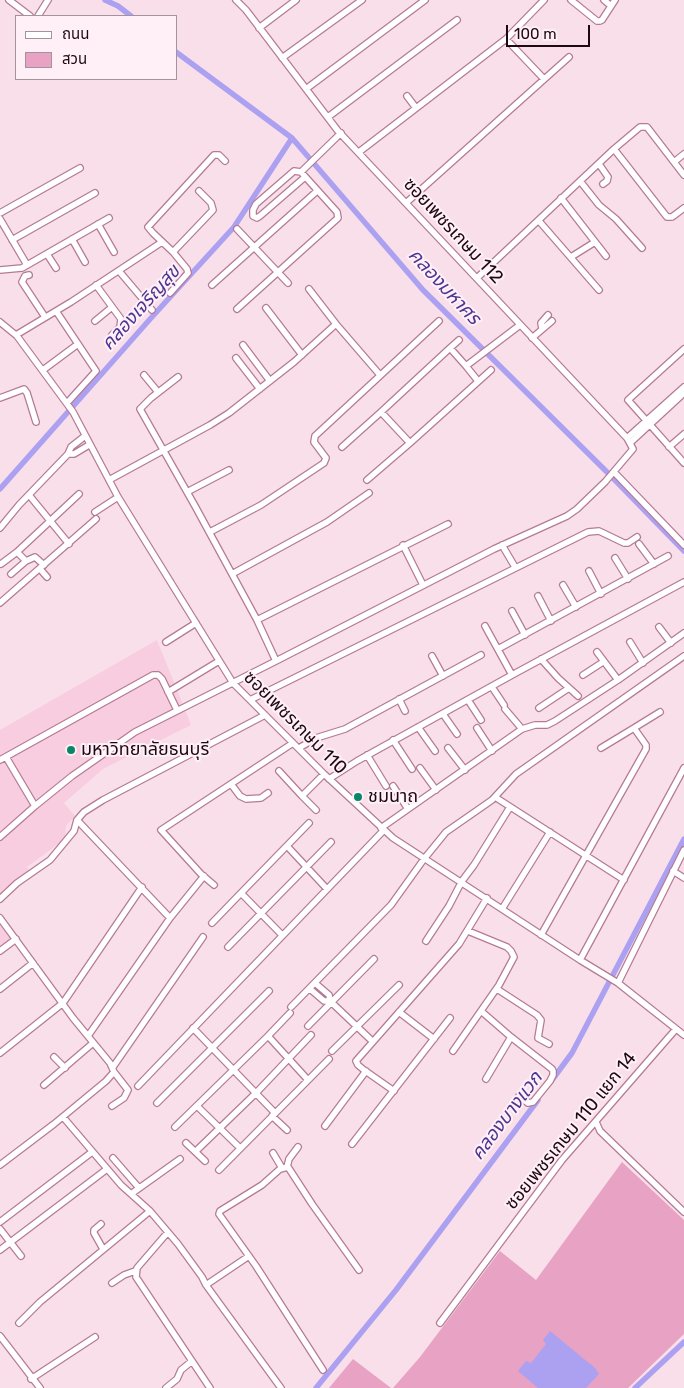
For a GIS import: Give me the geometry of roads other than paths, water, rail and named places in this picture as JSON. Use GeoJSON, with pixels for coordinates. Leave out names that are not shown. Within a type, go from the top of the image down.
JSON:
{"type":"FeatureCollection","features":[{"type":"Feature","properties":{"kind":"street"},"geometry":{"type":"LineString","coordinates":[[9,0],[29,15]]}},
{"type":"Feature","properties":{"kind":"street"},"geometry":{"type":"LineString","coordinates":[[39,15],[48,0]]}},
{"type":"Feature","properties":{"kind":"street","name":"ซอยเพชรเกษม 112"},"geometry":{"type":"LineString","coordinates":[[236,0],[246,10],[341,133],[629,440]]}},
{"type":"Feature","properties":{"kind":"street"},"geometry":{"type":"LineString","coordinates":[[259,28],[296,0]]}},
{"type":"Feature","properties":{"kind":"street"},"geometry":{"type":"LineString","coordinates":[[282,58],[362,0]]}},
{"type":"Feature","properties":{"kind":"street"},"geometry":{"type":"LineString","coordinates":[[306,89],[425,0]]}},
{"type":"Feature","properties":{"kind":"street"},"geometry":{"type":"LineString","coordinates":[[359,152],[506,39],[544,0]]}},
{"type":"Feature","properties":{"kind":"street"},"geometry":{"type":"LineString","coordinates":[[571,0],[597,21],[602,20],[613,3],[604,0]]}},
{"type":"Feature","properties":{"kind":"street"},"geometry":{"type":"LineString","coordinates":[[328,117],[458,20]]}},
{"type":"Feature","properties":{"kind":"street"},"geometry":{"type":"LineString","coordinates":[[506,39],[544,79]]}},
{"type":"Feature","properties":{"kind":"street"},"geometry":{"type":"LineString","coordinates":[[406,203],[569,57]]}},
{"type":"Feature","properties":{"kind":"street"},"geometry":{"type":"LineString","coordinates":[[407,96],[416,108]]}},
{"type":"Feature","properties":{"kind":"street"},"geometry":{"type":"LineString","coordinates":[[477,278],[561,198],[640,127],[644,126],[649,130],[684,175]]}},
{"type":"Feature","properties":{"kind":"street"},"geometry":{"type":"LineString","coordinates":[[237,309],[338,218],[336,212],[303,173],[294,171],[256,204],[253,210],[254,216],[258,218],[303,173],[341,133]]}},
{"type":"Feature","properties":{"kind":"street"},"geometry":{"type":"LineString","coordinates":[[614,149],[667,217],[672,217],[684,208]]}},
{"type":"Feature","properties":{"kind":"street"},"geometry":{"type":"LineString","coordinates":[[170,293],[188,273],[187,269],[148,227],[212,157],[216,154],[225,160]]}},
{"type":"Feature","properties":{"kind":"street"},"geometry":{"type":"LineString","coordinates":[[674,162],[684,154]]}},
{"type":"Feature","properties":{"kind":"street"},"geometry":{"type":"LineString","coordinates":[[599,164],[608,177],[603,184]]}},
{"type":"Feature","properties":{"kind":"street"},"geometry":{"type":"LineString","coordinates":[[0,213],[80,168]]}},
{"type":"Feature","properties":{"kind":"street"},"geometry":{"type":"LineString","coordinates":[[580,181],[598,205],[616,218],[642,248]]}},
{"type":"Feature","properties":{"kind":"street"},"geometry":{"type":"LineString","coordinates":[[173,252],[213,210],[211,203],[199,191]]}},
{"type":"Feature","properties":{"kind":"street"},"geometry":{"type":"LineString","coordinates":[[212,285],[317,191]]}},
{"type":"Feature","properties":{"kind":"street"},"geometry":{"type":"LineString","coordinates":[[12,240],[95,193]]}},
{"type":"Feature","properties":{"kind":"street"},"geometry":{"type":"LineString","coordinates":[[561,198],[606,256]]}},
{"type":"Feature","properties":{"kind":"street"},"geometry":{"type":"LineString","coordinates":[[0,270],[17,269],[27,265],[109,218]]}},
{"type":"Feature","properties":{"kind":"street"},"geometry":{"type":"LineString","coordinates":[[0,219],[27,265]]}},
{"type":"Feature","properties":{"kind":"street"},"geometry":{"type":"LineString","coordinates":[[539,220],[599,290]]}},
{"type":"Feature","properties":{"kind":"street"},"geometry":{"type":"LineString","coordinates":[[98,224],[114,252]]}},
{"type":"Feature","properties":{"kind":"street"},"geometry":{"type":"LineString","coordinates":[[237,229],[288,283]]}},
{"type":"Feature","properties":{"kind":"street"},"geometry":{"type":"LineString","coordinates":[[72,239],[85,262]]}},
{"type":"Feature","properties":{"kind":"street"},"geometry":{"type":"LineString","coordinates":[[16,335],[162,242]]}},
{"type":"Feature","properties":{"kind":"street"},"geometry":{"type":"LineString","coordinates":[[571,257],[595,242]]}},
{"type":"Feature","properties":{"kind":"street"},"geometry":{"type":"LineString","coordinates":[[47,254],[56,268]]}},
{"type":"Feature","properties":{"kind":"street"},"geometry":{"type":"LineString","coordinates":[[119,271],[152,310]]}},
{"type":"Feature","properties":{"kind":"street"},"geometry":{"type":"LineString","coordinates":[[30,275],[25,276],[22,282],[45,317]]}},
{"type":"Feature","properties":{"kind":"street"},"geometry":{"type":"LineString","coordinates":[[96,285],[121,318],[122,323],[112,335]]}},
{"type":"Feature","properties":{"kind":"street"},"geometry":{"type":"LineString","coordinates":[[309,289],[380,375]]}},
{"type":"Feature","properties":{"kind":"street"},"geometry":{"type":"LineString","coordinates":[[94,321],[112,307]]}},
{"type":"Feature","properties":{"kind":"street"},"geometry":{"type":"LineString","coordinates":[[266,308],[302,355]]}},
{"type":"Feature","properties":{"kind":"street"},"geometry":{"type":"LineString","coordinates":[[56,311],[96,371],[68,404]]}},
{"type":"Feature","properties":{"kind":"street"},"geometry":{"type":"LineString","coordinates":[[542,329],[541,322],[548,315]]}},
{"type":"Feature","properties":{"kind":"street"},"geometry":{"type":"LineString","coordinates":[[210,532],[260,505],[324,463],[326,458],[314,442],[315,436],[438,321]]}},
{"type":"Feature","properties":{"kind":"street"},"geometry":{"type":"LineString","coordinates":[[532,338],[552,321]]}},
{"type":"Feature","properties":{"kind":"street","name":"ซอยเพชรเกษม 110"},"geometry":{"type":"LineString","coordinates":[[0,322],[16,335],[68,404],[118,497],[233,683],[382,829],[424,859],[617,982],[684,1035]]}},
{"type":"Feature","properties":{"kind":"street"},"geometry":{"type":"LineString","coordinates":[[109,480],[210,425],[270,381],[336,324]]}},
{"type":"Feature","properties":{"kind":"street"},"geometry":{"type":"LineString","coordinates":[[466,366],[520,325]]}},
{"type":"Feature","properties":{"kind":"street"},"geometry":{"type":"LineString","coordinates":[[0,331],[8,328]]}},
{"type":"Feature","properties":{"kind":"street"},"geometry":{"type":"LineString","coordinates":[[342,447],[459,340]]}},
{"type":"Feature","properties":{"kind":"street"},"geometry":{"type":"LineString","coordinates":[[43,370],[78,344]]}},
{"type":"Feature","properties":{"kind":"street"},"geometry":{"type":"LineString","coordinates":[[243,344],[270,381]]}},
{"type":"Feature","properties":{"kind":"street"},"geometry":{"type":"LineString","coordinates":[[450,348],[478,381]]}},
{"type":"Feature","properties":{"kind":"street"},"geometry":{"type":"LineString","coordinates":[[684,350],[629,398],[629,403],[684,463]]}},
{"type":"Feature","properties":{"kind":"street"},"geometry":{"type":"LineString","coordinates":[[236,358],[260,389]]}},
{"type":"Feature","properties":{"kind":"street"},"geometry":{"type":"LineString","coordinates":[[367,480],[491,370]]}},
{"type":"Feature","properties":{"kind":"street"},"geometry":{"type":"LineString","coordinates":[[144,375],[158,392]]}},
{"type":"Feature","properties":{"kind":"street"},"geometry":{"type":"LineString","coordinates":[[178,377],[140,409],[210,532],[257,620],[276,661]]}},
{"type":"Feature","properties":{"kind":"street"},"geometry":{"type":"LineString","coordinates":[[648,423],[684,387]]}},
{"type":"Feature","properties":{"kind":"street"},"geometry":{"type":"LineString","coordinates":[[0,398],[24,389],[36,422]]}},
{"type":"Feature","properties":{"kind":"street"},"geometry":{"type":"LineString","coordinates":[[0,837],[34,806],[72,776],[135,732],[502,545],[572,512],[605,482],[633,448],[629,440],[684,394]]}},
{"type":"Feature","properties":{"kind":"street"},"geometry":{"type":"LineString","coordinates":[[381,412],[410,443]]}},
{"type":"Feature","properties":{"kind":"street"},"geometry":{"type":"LineString","coordinates":[[669,447],[684,434]]}},
{"type":"Feature","properties":{"kind":"street"},"geometry":{"type":"LineString","coordinates":[[0,528],[68,454],[71,448],[85,436]]}},
{"type":"Feature","properties":{"kind":"street"},"geometry":{"type":"LineString","coordinates":[[68,454],[74,454],[89,444]]}},
{"type":"Feature","properties":{"kind":"street"},"geometry":{"type":"LineString","coordinates":[[187,492],[229,470]]}},
{"type":"Feature","properties":{"kind":"street"},"geometry":{"type":"LineString","coordinates":[[612,474],[684,545]]}},
{"type":"Feature","properties":{"kind":"street"},"geometry":{"type":"LineString","coordinates":[[232,574],[327,522],[369,493]]}},
{"type":"Feature","properties":{"kind":"street"},"geometry":{"type":"LineString","coordinates":[[1,564],[79,494]]}},
{"type":"Feature","properties":{"kind":"street"},"geometry":{"type":"LineString","coordinates":[[29,495],[69,544]]}},
{"type":"Feature","properties":{"kind":"street"},"geometry":{"type":"LineString","coordinates":[[95,512],[118,497]]}},
{"type":"Feature","properties":{"kind":"street"},"geometry":{"type":"LineString","coordinates":[[0,603],[96,519]]}},
{"type":"Feature","properties":{"kind":"street"},"geometry":{"type":"LineString","coordinates":[[257,620],[448,524]]}},
{"type":"Feature","properties":{"kind":"street"},"geometry":{"type":"LineString","coordinates":[[250,700],[515,567],[594,530],[624,543],[638,537]]}},
{"type":"Feature","properties":{"kind":"street"},"geometry":{"type":"LineString","coordinates":[[639,544],[654,564]]}},
{"type":"Feature","properties":{"kind":"street"},"geometry":{"type":"LineString","coordinates":[[403,545],[423,585]]}},
{"type":"Feature","properties":{"kind":"street"},"geometry":{"type":"LineString","coordinates":[[502,545],[515,567]]}},
{"type":"Feature","properties":{"kind":"street"},"geometry":{"type":"LineString","coordinates":[[16,552],[26,562]]}},
{"type":"Feature","properties":{"kind":"street"},"geometry":{"type":"LineString","coordinates":[[11,574],[35,556],[47,577]]}},
{"type":"Feature","properties":{"kind":"street"},"geometry":{"type":"LineString","coordinates":[[498,649],[668,556]]}},
{"type":"Feature","properties":{"kind":"street"},"geometry":{"type":"LineString","coordinates":[[615,558],[628,579]]}},
{"type":"Feature","properties":{"kind":"street"},"geometry":{"type":"LineString","coordinates":[[588,571],[601,594]]}},
{"type":"Feature","properties":{"kind":"street"},"geometry":{"type":"LineString","coordinates":[[302,796],[327,776],[684,582]]}},
{"type":"Feature","properties":{"kind":"street"},"geometry":{"type":"LineString","coordinates":[[563,585],[576,607]]}},
{"type":"Feature","properties":{"kind":"street"},"geometry":{"type":"LineString","coordinates":[[538,596],[551,620]]}},
{"type":"Feature","properties":{"kind":"street"},"geometry":{"type":"LineString","coordinates":[[512,610],[525,635]]}},
{"type":"Feature","properties":{"kind":"street"},"geometry":{"type":"LineString","coordinates":[[166,642],[196,624]]}},
{"type":"Feature","properties":{"kind":"street"},"geometry":{"type":"LineString","coordinates":[[485,626],[512,675]]}},
{"type":"Feature","properties":{"kind":"street"},"geometry":{"type":"LineString","coordinates":[[659,627],[670,643]]}},
{"type":"Feature","properties":{"kind":"street"},"geometry":{"type":"LineString","coordinates":[[138,1086],[382,829],[522,729],[535,725],[546,725],[555,721],[643,663],[684,633]]}},
{"type":"Feature","properties":{"kind":"street"},"geometry":{"type":"LineString","coordinates":[[630,642],[643,663]]}},
{"type":"Feature","properties":{"kind":"street"},"geometry":{"type":"LineString","coordinates":[[597,652],[618,680]]}},
{"type":"Feature","properties":{"kind":"street"},"geometry":{"type":"LineString","coordinates":[[432,656],[443,676]]}},
{"type":"Feature","properties":{"kind":"street"},"geometry":{"type":"LineString","coordinates":[[299,748],[316,738],[345,728],[481,656]]}},
{"type":"Feature","properties":{"kind":"street"},"geometry":{"type":"LineString","coordinates":[[175,1127],[268,1036],[310,988],[392,905],[424,859],[446,832],[495,797],[510,778],[684,656]]}},
{"type":"Feature","properties":{"kind":"street"},"geometry":{"type":"LineString","coordinates":[[542,659],[558,678],[578,696]]}},
{"type":"Feature","properties":{"kind":"street"},"geometry":{"type":"LineString","coordinates":[[168,692],[219,661]]}},
{"type":"Feature","properties":{"kind":"street"},"geometry":{"type":"LineString","coordinates":[[583,675],[603,662]]}},
{"type":"Feature","properties":{"kind":"street"},"geometry":{"type":"LineString","coordinates":[[34,806],[3,758],[153,675],[158,675],[162,679],[177,710]]}},
{"type":"Feature","properties":{"kind":"street"},"geometry":{"type":"LineString","coordinates":[[492,687],[522,729]]}},
{"type":"Feature","properties":{"kind":"street"},"geometry":{"type":"LineString","coordinates":[[539,708],[569,688]]}},
{"type":"Feature","properties":{"kind":"street"},"geometry":{"type":"LineString","coordinates":[[399,699],[405,711]]}},
{"type":"Feature","properties":{"kind":"street"},"geometry":{"type":"LineString","coordinates":[[468,700],[480,720]]}},
{"type":"Feature","properties":{"kind":"street"},"geometry":{"type":"LineString","coordinates":[[601,748],[660,712]]}},
{"type":"Feature","properties":{"kind":"street"},"geometry":{"type":"LineString","coordinates":[[443,714],[457,734]]}},
{"type":"Feature","properties":{"kind":"street"},"geometry":{"type":"LineString","coordinates":[[0,900],[18,883],[50,860],[74,831],[77,820],[84,812],[103,800],[265,715]]}},
{"type":"Feature","properties":{"kind":"street"},"geometry":{"type":"LineString","coordinates":[[418,727],[434,751]]}},
{"type":"Feature","properties":{"kind":"street"},"geometry":{"type":"LineString","coordinates":[[477,728],[492,750]]}},
{"type":"Feature","properties":{"kind":"street"},"geometry":{"type":"LineString","coordinates":[[542,935],[646,748],[646,745],[634,728]]}},
{"type":"Feature","properties":{"kind":"street"},"geometry":{"type":"LineString","coordinates":[[393,740],[412,769]]}},
{"type":"Feature","properties":{"kind":"street"},"geometry":{"type":"LineString","coordinates":[[214,885],[161,830],[293,743]]}},
{"type":"Feature","properties":{"kind":"street"},"geometry":{"type":"LineString","coordinates":[[448,748],[465,770]]}},
{"type":"Feature","properties":{"kind":"street"},"geometry":{"type":"LineString","coordinates":[[367,755],[408,809]]}},
{"type":"Feature","properties":{"kind":"street"},"geometry":{"type":"LineString","coordinates":[[420,768],[436,790]]}},
{"type":"Feature","properties":{"kind":"street"},"geometry":{"type":"LineString","coordinates":[[580,960],[684,768]]}},
{"type":"Feature","properties":{"kind":"street"},"geometry":{"type":"LineString","coordinates":[[279,771],[316,810]]}},
{"type":"Feature","properties":{"kind":"street"},"geometry":{"type":"LineString","coordinates":[[231,784],[240,796],[246,799],[261,798],[268,794]]}},
{"type":"Feature","properties":{"kind":"street"},"geometry":{"type":"LineString","coordinates":[[495,797],[624,880]]}},
{"type":"Feature","properties":{"kind":"street"},"geometry":{"type":"LineString","coordinates":[[426,941],[510,807]]}},
{"type":"Feature","properties":{"kind":"street"},"geometry":{"type":"LineString","coordinates":[[77,820],[170,918]]}},
{"type":"Feature","properties":{"kind":"street"},"geometry":{"type":"LineString","coordinates":[[212,923],[309,823]]}},
{"type":"Feature","properties":{"kind":"street"},"geometry":{"type":"LineString","coordinates":[[502,909],[550,832]]}},
{"type":"Feature","properties":{"kind":"street"},"geometry":{"type":"LineString","coordinates":[[228,947],[331,842]]}},
{"type":"Feature","properties":{"kind":"street"},"geometry":{"type":"LineString","coordinates":[[286,846],[327,889]]}},
{"type":"Feature","properties":{"kind":"street"},"geometry":{"type":"LineString","coordinates":[[617,982],[684,850]]}},
{"type":"Feature","properties":{"kind":"street"},"geometry":{"type":"LineString","coordinates":[[673,871],[684,878]]}},
{"type":"Feature","properties":{"kind":"street"},"geometry":{"type":"LineString","coordinates":[[88,1036],[170,918],[204,876]]}},
{"type":"Feature","properties":{"kind":"street"},"geometry":{"type":"LineString","coordinates":[[0,1052],[63,1003],[142,887]]}},
{"type":"Feature","properties":{"kind":"street"},"geometry":{"type":"LineString","coordinates":[[241,893],[282,935]]}},
{"type":"Feature","properties":{"kind":"street"},"geometry":{"type":"LineString","coordinates":[[394,1091],[358,1065],[356,1061],[444,962],[468,931],[487,898]]}},
{"type":"Feature","properties":{"kind":"street"},"geometry":{"type":"LineString","coordinates":[[0,918],[128,1090],[124,1098],[112,1106]]}},
{"type":"Feature","properties":{"kind":"street"},"geometry":{"type":"LineString","coordinates":[[453,1051],[496,989],[513,960],[512,953],[507,947],[468,931]]}},
{"type":"Feature","properties":{"kind":"street"},"geometry":{"type":"LineString","coordinates":[[0,1165],[106,1081],[203,937]]}},
{"type":"Feature","properties":{"kind":"street"},"geometry":{"type":"LineString","coordinates":[[0,951],[16,939]]}},
{"type":"Feature","properties":{"kind":"street"},"geometry":{"type":"LineString","coordinates":[[308,1026],[374,959]]}},
{"type":"Feature","properties":{"kind":"street"},"geometry":{"type":"LineString","coordinates":[[0,990],[33,963]]}},
{"type":"Feature","properties":{"kind":"street"},"geometry":{"type":"LineString","coordinates":[[315,983],[329,995],[330,1002]]}},
{"type":"Feature","properties":{"kind":"street"},"geometry":{"type":"LineString","coordinates":[[332,1051],[399,985]]}},
{"type":"Feature","properties":{"kind":"street"},"geometry":{"type":"LineString","coordinates":[[310,988],[324,1001],[330,1002],[370,1039]]}},
{"type":"Feature","properties":{"kind":"street"},"geometry":{"type":"LineString","coordinates":[[496,989],[538,1015],[540,1020],[538,1038],[549,1044]]}},
{"type":"Feature","properties":{"kind":"street"},"geometry":{"type":"LineString","coordinates":[[157,1103],[269,991]]}},
{"type":"Feature","properties":{"kind":"street"},"geometry":{"type":"LineString","coordinates":[[481,1011],[553,1071],[550,1081],[533,1102],[528,1103],[519,1096]]}},
{"type":"Feature","properties":{"kind":"street"},"geometry":{"type":"LineString","coordinates":[[399,1012],[434,1039]]}},
{"type":"Feature","properties":{"kind":"street"},"geometry":{"type":"LineString","coordinates":[[352,1144],[450,1018]]}},
{"type":"Feature","properties":{"kind":"street"},"geometry":{"type":"LineString","coordinates":[[192,1028],[256,1093],[287,1130]]}},
{"type":"Feature","properties":{"kind":"street","name":"ซอยเพชรเกษม 110 แยก 14"},"geometry":{"type":"LineString","coordinates":[[440,1323],[562,1160],[676,1029]]}},
{"type":"Feature","properties":{"kind":"street"},"geometry":{"type":"LineString","coordinates":[[196,1151],[256,1093],[311,1035]]}},
{"type":"Feature","properties":{"kind":"street"},"geometry":{"type":"LineString","coordinates":[[268,1036],[308,1080]]}},
{"type":"Feature","properties":{"kind":"street"},"geometry":{"type":"LineString","coordinates":[[486,1079],[511,1037]]}},
{"type":"Feature","properties":{"kind":"street"},"geometry":{"type":"LineString","coordinates":[[44,1085],[93,1043]]}},
{"type":"Feature","properties":{"kind":"street"},"geometry":{"type":"LineString","coordinates":[[54,1057],[65,1068]]}},
{"type":"Feature","properties":{"kind":"street"},"geometry":{"type":"LineString","coordinates":[[219,1170],[329,1060]]}},
{"type":"Feature","properties":{"kind":"street"},"geometry":{"type":"LineString","coordinates":[[325,1126],[366,1071]]}},
{"type":"Feature","properties":{"kind":"street"},"geometry":{"type":"LineString","coordinates":[[197,1106],[240,1148]]}},
{"type":"Feature","properties":{"kind":"street"},"geometry":{"type":"LineString","coordinates":[[62,1117],[107,1170],[150,1211],[178,1244],[281,1388]]}},
{"type":"Feature","properties":{"kind":"street"},"geometry":{"type":"LineString","coordinates":[[596,1122],[600,1131],[684,1212]]}},
{"type":"Feature","properties":{"kind":"street"},"geometry":{"type":"LineString","coordinates":[[186,1142],[205,1160]]}},
{"type":"Feature","properties":{"kind":"street"},"geometry":{"type":"LineString","coordinates":[[298,1148],[285,1167],[262,1185],[220,1211],[219,1214],[249,1256],[323,1370]]}},
{"type":"Feature","properties":{"kind":"street"},"geometry":{"type":"LineString","coordinates":[[0,1222],[92,1152]]}},
{"type":"Feature","properties":{"kind":"street"},"geometry":{"type":"LineString","coordinates":[[273,1153],[285,1167],[292,1170],[312,1204],[360,1270]]}},
{"type":"Feature","properties":{"kind":"street"},"geometry":{"type":"LineString","coordinates":[[113,1158],[139,1188]]}},
{"type":"Feature","properties":{"kind":"street"},"geometry":{"type":"LineString","coordinates":[[131,1194],[180,1159]]}},
{"type":"Feature","properties":{"kind":"street"},"geometry":{"type":"LineString","coordinates":[[0,1250],[107,1170]]}},
{"type":"Feature","properties":{"kind":"street"},"geometry":{"type":"LineString","coordinates":[[19,1323],[40,1302],[150,1211]]}},
{"type":"Feature","properties":{"kind":"street"},"geometry":{"type":"LineString","coordinates":[[101,1224],[94,1230],[94,1233],[102,1249]]}},
{"type":"Feature","properties":{"kind":"street"},"geometry":{"type":"LineString","coordinates":[[0,1230],[21,1256]]}},
{"type":"Feature","properties":{"kind":"street"},"geometry":{"type":"LineString","coordinates":[[112,1283],[124,1275],[135,1271],[168,1232]]}},
{"type":"Feature","properties":{"kind":"street"},"geometry":{"type":"LineString","coordinates":[[206,1285],[249,1256]]}},
{"type":"Feature","properties":{"kind":"street"},"geometry":{"type":"LineString","coordinates":[[135,1271],[136,1277],[146,1294],[210,1388]]}},
{"type":"Feature","properties":{"kind":"street"},"geometry":{"type":"LineString","coordinates":[[0,1336],[40,1388]]}},
{"type":"Feature","properties":{"kind":"street"},"geometry":{"type":"LineString","coordinates":[[31,1378],[94,1337]]}},
{"type":"Feature","properties":{"kind":"street"},"geometry":{"type":"LineString","coordinates":[[166,1388],[177,1379],[181,1370],[192,1361]]}},
{"type":"Feature","properties":{"kind":"waterway","name":"คลองมหาศร"},"geometry":{"type":"LineString","coordinates":[[105,0],[118,6],[130,15]]}},
{"type":"Feature","properties":{"kind":"waterway","name":"คลองมหาศร"},"geometry":{"type":"LineString","coordinates":[[178,53],[292,138],[423,290],[684,551]]}},
{"type":"Feature","properties":{"kind":"waterway","name":"คลองเจริญสุข"},"geometry":{"type":"LineString","coordinates":[[0,489],[234,227],[292,138]]}},
{"type":"Feature","properties":{"kind":"waterway","name":"คลองบางแวก"},"geometry":{"type":"LineString","coordinates":[[552,1080],[572,1053],[684,839]]}},
{"type":"Feature","properties":{"kind":"waterway","name":"คลองบางแวก"},"geometry":{"type":"LineString","coordinates":[[316,1388],[396,1290],[538,1100]]}},
{"type":"Feature","properties":{"kind":"waterway"},"geometry":{"type":"LineString","coordinates":[[635,1388],[684,1342]]}},
{"type":"Feature","properties":{"kind":"place","name":"มหาวิทยาลัยธนบุรี"},"geometry":{"type":"Point","coordinates":[71,750]}},
{"type":"Feature","properties":{"kind":"place","name":"ชมนาถ"},"geometry":{"type":"Point","coordinates":[358,797]}}]}
